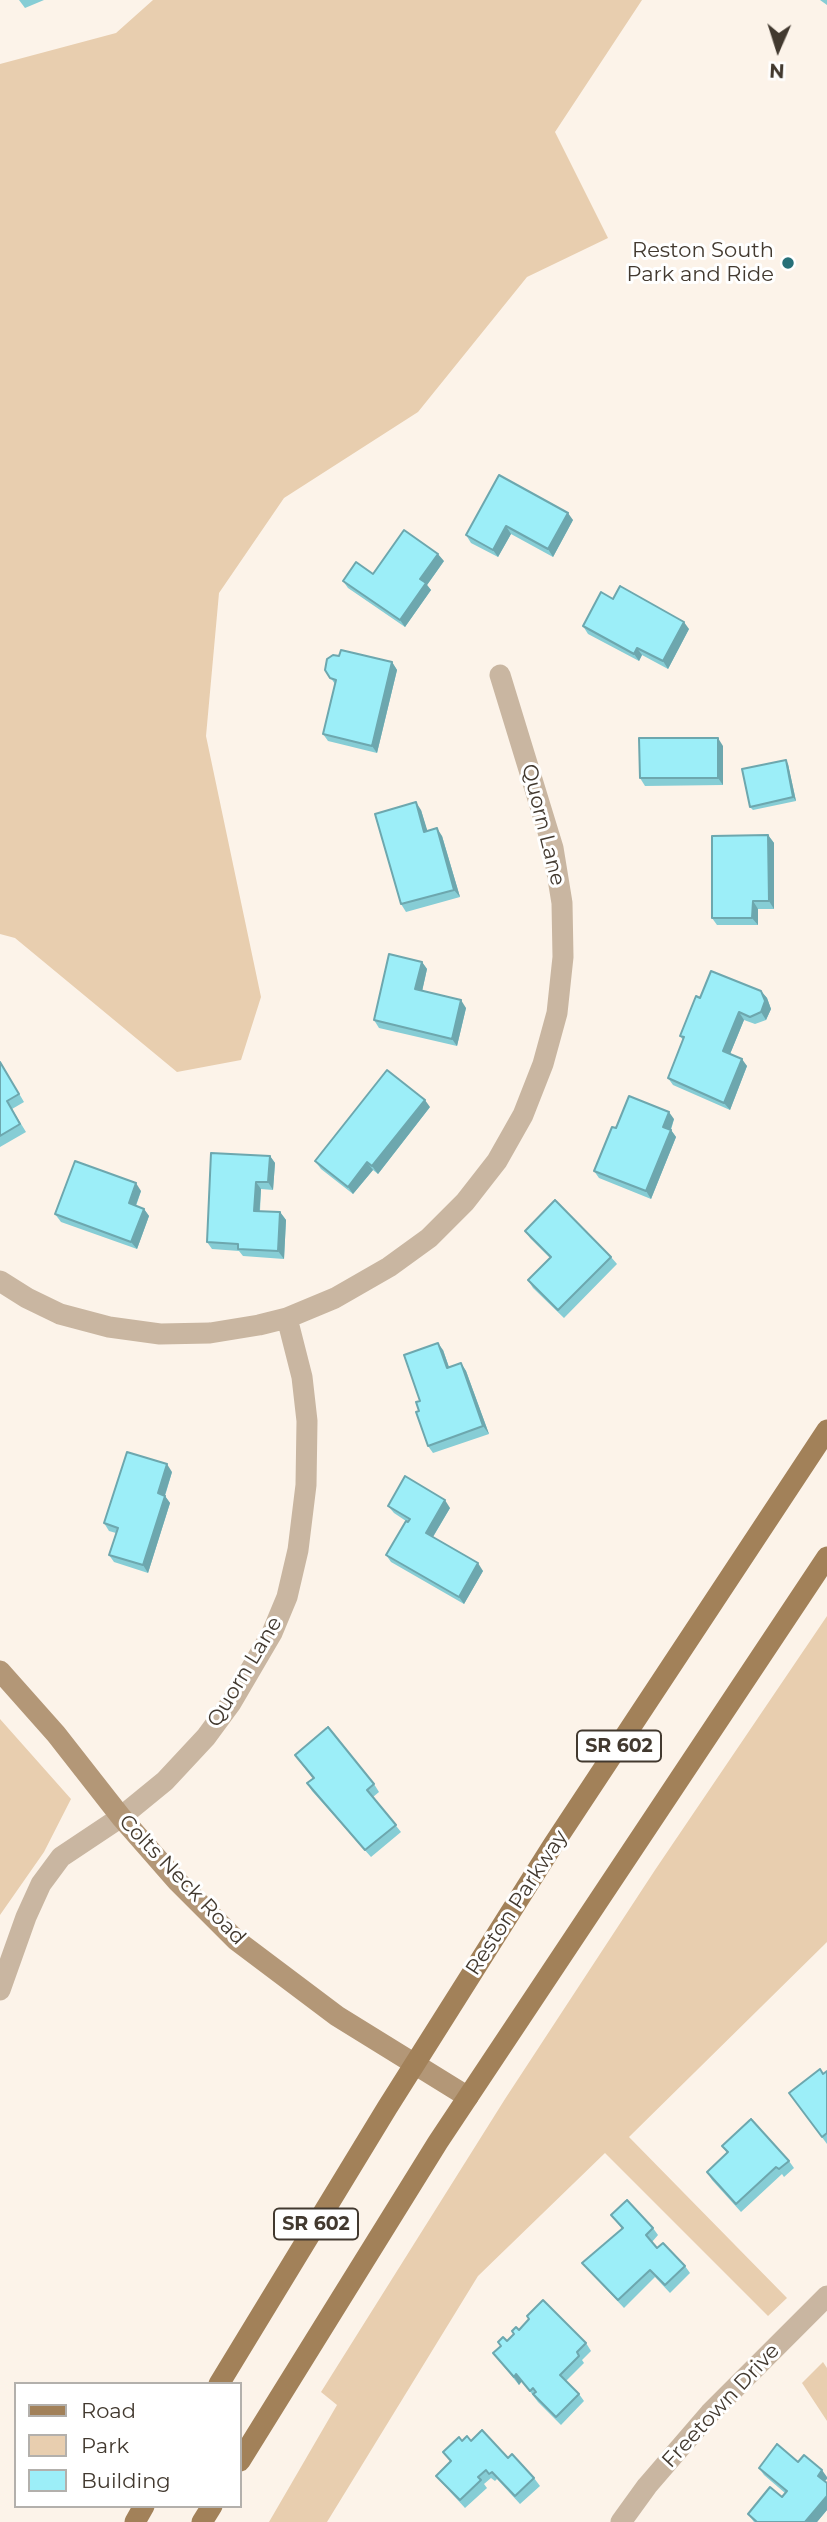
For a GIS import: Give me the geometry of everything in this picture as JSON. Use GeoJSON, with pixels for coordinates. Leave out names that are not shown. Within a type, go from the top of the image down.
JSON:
{"type":"FeatureCollection","features":[{"type":"Feature","properties":{"kind":"main road","name":"Reston Parkway"},"geometry":{"type":"LineString","coordinates":[[220,2382],[553,1845],[827,1430]]}},
{"type":"Feature","properties":{"kind":"main road","name":"SR 602"},"geometry":{"type":"LineString","coordinates":[[242,2458],[468,2097],[827,1557]]}},
{"type":"Feature","properties":{"kind":"street","name":"Quorn Lane"},"geometry":{"type":"LineString","coordinates":[[0,1281],[60,1314],[109,1327],[160,1334],[210,1333],[287,1318],[335,1298],[389,1268],[429,1238],[456,1211],[497,1161],[523,1115],[543,1064],[557,1013],[562,968],[562,903],[553,848],[500,676]]}},
{"type":"Feature","properties":{"kind":"street","name":"Quorn Lane"},"geometry":{"type":"LineString","coordinates":[[0,1990],[41,1884],[61,1857],[121,1817],[165,1781],[206,1737],[231,1703],[272,1633],[287,1597],[298,1550],[306,1485],[307,1421],[302,1377],[287,1318]]}},
{"type":"Feature","properties":{"kind":"street","name":"Colts Neck Road"},"geometry":{"type":"LineString","coordinates":[[0,1671],[56,1734],[121,1817],[177,1881],[236,1940],[337,2015],[468,2097]]}},
{"type":"Feature","properties":{"kind":"street","name":"Freetown Drive"},"geometry":{"type":"LineString","coordinates":[[621,2522],[647,2486],[710,2413],[827,2296]]}},
{"type":"Feature","properties":{"kind":"green space"},"geometry":{"type":"Polygon","coordinates":[[[153,0],[642,0],[555,132],[608,238],[527,277],[418,412],[284,498],[219,593],[206,736],[261,997],[241,1060],[177,1072],[15,938],[0,934],[0,64],[116,33],[153,0]]]}},
{"type":"Feature","properties":{"kind":"green space"},"geometry":{"type":"Polygon","coordinates":[[[827,1616],[827,1942],[629,2137],[787,2298],[768,2316],[605,2153],[478,2276],[327,2522],[269,2522],[337,2405],[321,2392],[505,2099],[655,1870],[827,1616]]]}},
{"type":"Feature","properties":{"kind":"green space"},"geometry":{"type":"Polygon","coordinates":[[[0,1719],[71,1799],[44,1852],[0,1915],[0,1719]]]}},
{"type":"Feature","properties":{"kind":"green space"},"geometry":{"type":"Polygon","coordinates":[[[823,2362],[827,2368],[827,2421],[802,2383],[823,2362]]]}},
{"type":"Feature","properties":{"kind":"building"},"geometry":{"type":"Polygon","coordinates":[[[499,475],[568,513],[548,549],[506,526],[493,550],[466,535],[499,475]]]}},
{"type":"Feature","properties":{"kind":"building"},"geometry":{"type":"Polygon","coordinates":[[[404,530],[438,554],[420,579],[426,583],[400,620],[343,581],[356,562],[373,574],[404,530]]]}},
{"type":"Feature","properties":{"kind":"building"},"geometry":{"type":"Polygon","coordinates":[[[620,586],[684,622],[663,661],[637,648],[634,654],[583,626],[601,592],[613,599],[620,586]]]}},
{"type":"Feature","properties":{"kind":"building"},"geometry":{"type":"Polygon","coordinates":[[[341,650],[392,662],[372,746],[323,734],[336,680],[330,678],[325,670],[327,659],[333,655],[339,656],[341,650]]]}},
{"type":"Feature","properties":{"kind":"building"},"geometry":{"type":"Polygon","coordinates":[[[639,738],[718,738],[718,778],[640,778],[639,738]]]}},
{"type":"Feature","properties":{"kind":"building"},"geometry":{"type":"Polygon","coordinates":[[[786,760],[793,797],[750,807],[742,769],[786,760]]]}},
{"type":"Feature","properties":{"kind":"building"},"geometry":{"type":"Polygon","coordinates":[[[416,802],[424,832],[437,828],[454,890],[401,904],[375,814],[416,802]]]}},
{"type":"Feature","properties":{"kind":"building"},"geometry":{"type":"Polygon","coordinates":[[[768,835],[769,901],[753,901],[752,918],[712,918],[712,836],[768,835]]]}},
{"type":"Feature","properties":{"kind":"building"},"geometry":{"type":"Polygon","coordinates":[[[389,954],[422,962],[415,989],[461,1000],[452,1039],[374,1020],[389,954]]]}},
{"type":"Feature","properties":{"kind":"building"},"geometry":{"type":"Polygon","coordinates":[[[711,971],[761,991],[765,1001],[761,1012],[750,1017],[739,1012],[723,1051],[742,1059],[724,1103],[668,1078],[684,1037],[680,1036],[696,996],[700,998],[711,971]]]}},
{"type":"Feature","properties":{"kind":"building"},"geometry":{"type":"Polygon","coordinates":[[[0,1062],[19,1094],[7,1101],[20,1124],[0,1136],[0,1062]]]}},
{"type":"Feature","properties":{"kind":"building"},"geometry":{"type":"Polygon","coordinates":[[[387,1070],[425,1100],[372,1166],[367,1162],[348,1187],[315,1161],[387,1070]]]}},
{"type":"Feature","properties":{"kind":"building"},"geometry":{"type":"Polygon","coordinates":[[[629,1096],[669,1112],[663,1127],[671,1130],[646,1191],[594,1171],[612,1127],[616,1128],[629,1096]]]}},
{"type":"Feature","properties":{"kind":"building"},"geometry":{"type":"Polygon","coordinates":[[[211,1153],[270,1156],[268,1182],[256,1182],[254,1211],[280,1212],[278,1251],[238,1249],[238,1244],[207,1242],[211,1153]]]}},
{"type":"Feature","properties":{"kind":"building"},"geometry":{"type":"Polygon","coordinates":[[[75,1161],[136,1183],[129,1203],[144,1209],[131,1242],[55,1214],[75,1161]]]}},
{"type":"Feature","properties":{"kind":"building"},"geometry":{"type":"Polygon","coordinates":[[[555,1200],[611,1257],[558,1310],[528,1280],[551,1257],[525,1231],[555,1200]]]}},
{"type":"Feature","properties":{"kind":"building"},"geometry":{"type":"Polygon","coordinates":[[[438,1343],[447,1368],[461,1363],[483,1426],[428,1446],[416,1412],[419,1411],[416,1402],[420,1401],[404,1355],[438,1343]]]}},
{"type":"Feature","properties":{"kind":"building"},"geometry":{"type":"Polygon","coordinates":[[[127,1452],[167,1464],[158,1493],[165,1496],[143,1565],[109,1555],[118,1528],[104,1523],[127,1452]]]}},
{"type":"Feature","properties":{"kind":"building"},"geometry":{"type":"Polygon","coordinates":[[[405,1476],[445,1500],[426,1533],[478,1563],[459,1597],[386,1555],[406,1521],[410,1519],[388,1506],[405,1476]]]}},
{"type":"Feature","properties":{"kind":"building"},"geometry":{"type":"Polygon","coordinates":[[[328,1727],[374,1784],[367,1790],[396,1825],[365,1850],[307,1783],[314,1778],[295,1755],[328,1727]]]}},
{"type":"Feature","properties":{"kind":"building"},"geometry":{"type":"Polygon","coordinates":[[[820,2069],[823,2074],[827,2071],[827,2133],[822,2137],[789,2093],[820,2069]]]}},
{"type":"Feature","properties":{"kind":"building"},"geometry":{"type":"Polygon","coordinates":[[[751,2119],[789,2161],[779,2169],[776,2167],[736,2204],[707,2172],[728,2152],[722,2146],[751,2119]]]}},
{"type":"Feature","properties":{"kind":"building"},"geometry":{"type":"Polygon","coordinates":[[[627,2200],[653,2228],[646,2235],[657,2248],[663,2243],[685,2266],[665,2285],[650,2270],[618,2300],[582,2263],[623,2228],[611,2215],[627,2200]]]}},
{"type":"Feature","properties":{"kind":"building"},"geometry":{"type":"Polygon","coordinates":[[[543,2300],[586,2343],[577,2352],[579,2356],[560,2375],[579,2394],[556,2417],[533,2394],[536,2392],[533,2388],[530,2391],[516,2374],[514,2377],[493,2353],[501,2346],[498,2342],[503,2337],[507,2341],[514,2334],[512,2331],[516,2327],[519,2330],[529,2319],[527,2316],[543,2300]]]}},
{"type":"Feature","properties":{"kind":"building"},"geometry":{"type":"Polygon","coordinates":[[[482,2430],[508,2458],[512,2454],[534,2478],[515,2496],[492,2472],[489,2474],[486,2470],[478,2477],[481,2480],[460,2500],[436,2476],[451,2461],[443,2452],[459,2437],[462,2441],[467,2436],[471,2441],[482,2430]]]}},
{"type":"Feature","properties":{"kind":"building"},"geometry":{"type":"Polygon","coordinates":[[[777,2444],[798,2462],[804,2455],[822,2470],[818,2476],[827,2483],[827,2496],[805,2522],[757,2522],[748,2514],[770,2487],[782,2497],[787,2491],[759,2468],[777,2444]]]}},
{"type":"Feature","properties":{"kind":"place","name":"Reston South Park and Ride"},"geometry":{"type":"Point","coordinates":[788,263]}}]}
